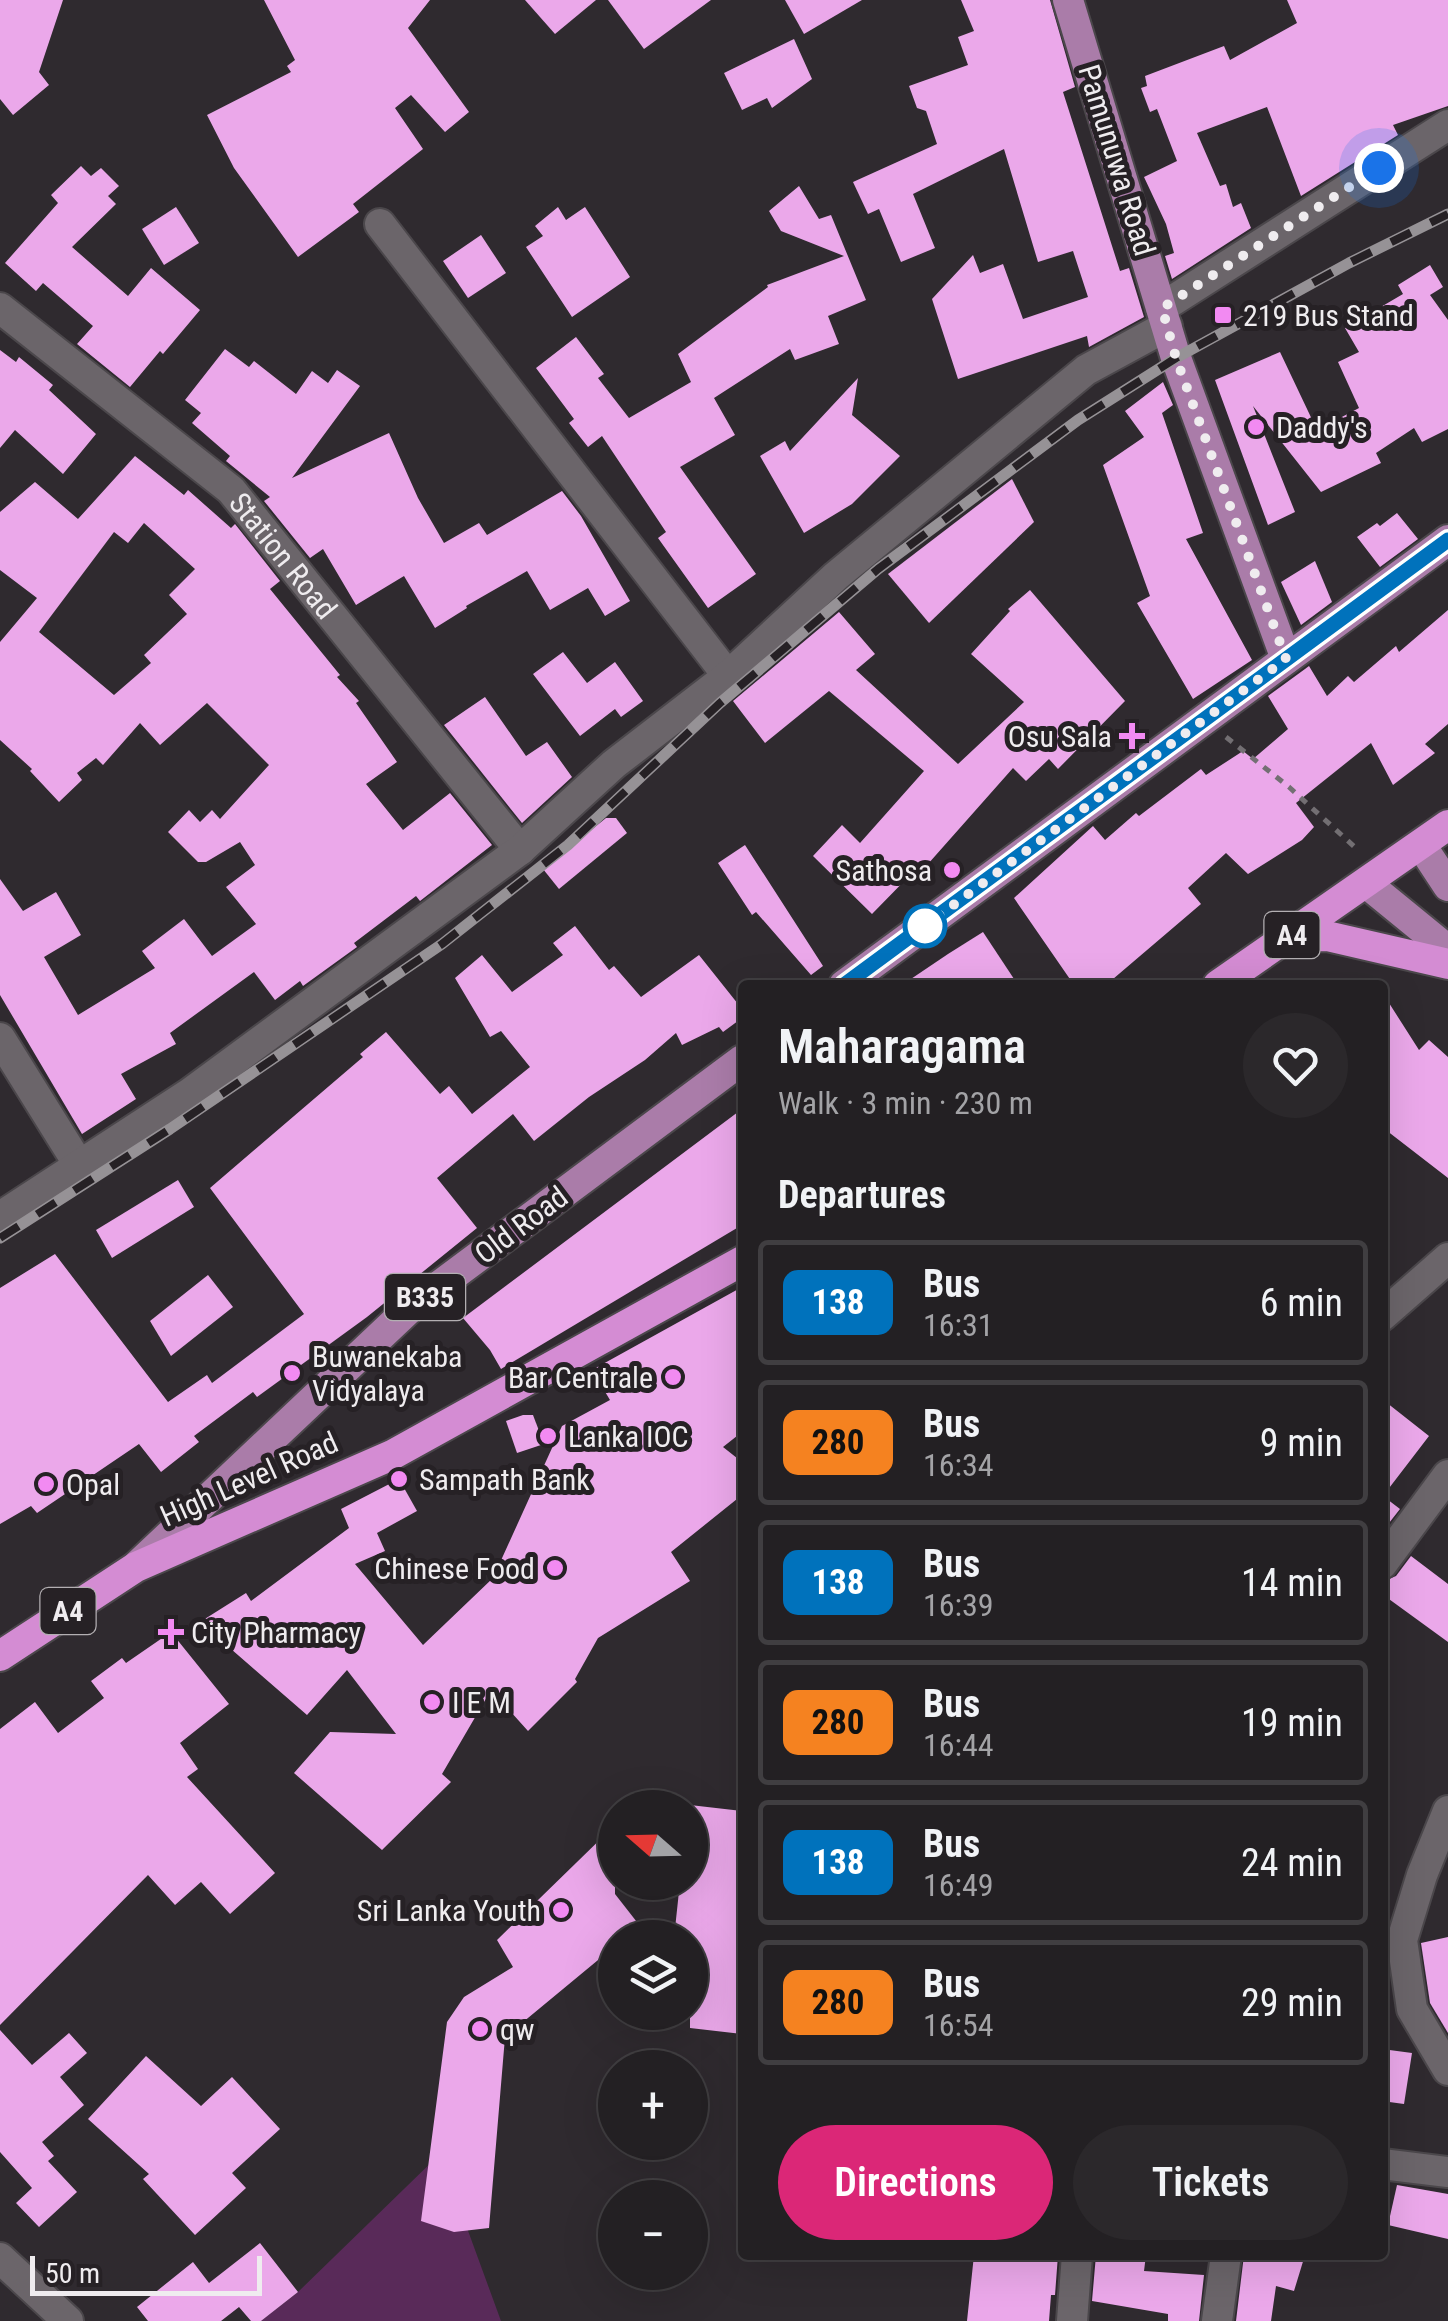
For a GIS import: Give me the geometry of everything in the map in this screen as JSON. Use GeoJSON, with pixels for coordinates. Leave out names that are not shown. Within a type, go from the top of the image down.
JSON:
{"type":"FeatureCollection","features":[{"type":"Feature","properties":{"kind":"highway","name":"A4"},"geometry":{"type":"LineString","coordinates":[[1225,980],[1448,824]]}},
{"type":"Feature","properties":{"kind":"highway"},"geometry":{"type":"LineString","coordinates":[[1288,938],[1327,936],[1448,964]]}},
{"type":"Feature","properties":{"kind":"highway","name":"High Level Road"},"geometry":{"type":"LineString","coordinates":[[0,1656],[136,1567],[392,1454],[738,1263]]}},
{"type":"Feature","properties":{"kind":"main road","name":"Pamunuwa Road"},"geometry":{"type":"LineString","coordinates":[[1068,0],[1164,317],[1286,659]]}},
{"type":"Feature","properties":{"kind":"main road"},"geometry":{"type":"LineString","coordinates":[[851,980],[1448,540]]}},
{"type":"Feature","properties":{"kind":"main road"},"geometry":{"type":"LineString","coordinates":[[1421,845],[1448,886]]}},
{"type":"Feature","properties":{"kind":"main road"},"geometry":{"type":"LineString","coordinates":[[1375,877],[1448,950]]}},
{"type":"Feature","properties":{"kind":"main road","name":"Old Road"},"geometry":{"type":"LineString","coordinates":[[136,1567],[412,1306],[738,1063]]}},
{"type":"Feature","properties":{"kind":"street"},"geometry":{"type":"LineString","coordinates":[[0,1218],[190,1093],[520,850],[614,764],[728,676],[836,576],[1086,370],[1448,125]]}},
{"type":"Feature","properties":{"kind":"street"},"geometry":{"type":"LineString","coordinates":[[380,224],[728,676]]}},
{"type":"Feature","properties":{"kind":"street","name":"Station Road"},"geometry":{"type":"LineString","coordinates":[[0,308],[231,490],[520,850]]}},
{"type":"Feature","properties":{"kind":"street"},"geometry":{"type":"LineString","coordinates":[[0,1038],[79,1165]]}},
{"type":"Feature","properties":{"kind":"street"},"geometry":{"type":"LineString","coordinates":[[1388,1311],[1448,1258]]}},
{"type":"Feature","properties":{"kind":"street"},"geometry":{"type":"LineString","coordinates":[[1388,1556],[1448,1475]]}},
{"type":"Feature","properties":{"kind":"street"},"geometry":{"type":"LineString","coordinates":[[1448,1811],[1402,1940],[1412,2009],[1448,2070]]}},
{"type":"Feature","properties":{"kind":"street"},"geometry":{"type":"LineString","coordinates":[[1388,2165],[1448,2172]]}},
{"type":"Feature","properties":{"kind":"street"},"geometry":{"type":"LineString","coordinates":[[0,2258],[68,2321]]}},
{"type":"Feature","properties":{"kind":"street"},"geometry":{"type":"LineString","coordinates":[[1072,2321],[1077,2260]]}},
{"type":"Feature","properties":{"kind":"street"},"geometry":{"type":"LineString","coordinates":[[1218,2321],[1225,2260]]}},
{"type":"Feature","properties":{"kind":"path"},"geometry":{"type":"LineString","coordinates":[[1205,722],[1289,787],[1375,877]]}},
{"type":"Feature","properties":{"kind":"shaded area"},"geometry":{"type":"Polygon","coordinates":[[[440,2154],[501,2321],[261,2321],[298,2292],[440,2154]]]}},
{"type":"Feature","properties":{"kind":"building"},"geometry":{"type":"Polygon","coordinates":[[[0,0],[63,0],[39,72],[49,85],[13,115],[0,99],[0,0]]]}},
{"type":"Feature","properties":{"kind":"building"},"geometry":{"type":"Polygon","coordinates":[[[264,0],[430,0],[408,28],[469,112],[445,132],[411,95],[395,108],[423,149],[353,204],[359,212],[298,257],[234,168],[207,115],[291,72],[287,66],[295,60],[264,0]]]}},
{"type":"Feature","properties":{"kind":"building"},"geometry":{"type":"Polygon","coordinates":[[[525,0],[596,0],[555,34],[525,0]]]}},
{"type":"Feature","properties":{"kind":"building"},"geometry":{"type":"Polygon","coordinates":[[[608,0],[711,0],[644,49],[608,0]]]}},
{"type":"Feature","properties":{"kind":"building"},"geometry":{"type":"Polygon","coordinates":[[[785,0],[862,0],[804,34],[785,0]]]}},
{"type":"Feature","properties":{"kind":"building"},"geometry":{"type":"Polygon","coordinates":[[[961,0],[1050,0],[1075,87],[1063,92],[1120,271],[1129,268],[1144,317],[1089,347],[1087,336],[958,379],[932,299],[973,255],[980,273],[1003,264],[1023,319],[1088,297],[1073,251],[1038,262],[1004,149],[913,194],[935,248],[901,262],[879,209],[868,214],[853,182],[937,144],[926,111],[917,108],[909,86],[968,65],[958,37],[974,31],[961,0]]]}},
{"type":"Feature","properties":{"kind":"building"},"geometry":{"type":"Polygon","coordinates":[[[1287,0],[1448,0],[1448,106],[1393,125],[1398,135],[1301,196],[1267,107],[1197,133],[1220,186],[1226,184],[1233,207],[1241,203],[1251,228],[1172,279],[1165,256],[1174,253],[1166,224],[1144,177],[1177,161],[1157,109],[1150,112],[1141,88],[1147,86],[1145,76],[1224,46],[1230,60],[1297,23],[1287,0]]]}},
{"type":"Feature","properties":{"kind":"building"},"geometry":{"type":"Polygon","coordinates":[[[794,39],[812,79],[772,108],[767,98],[742,110],[724,73],[794,39]]]}},
{"type":"Feature","properties":{"kind":"building"},"geometry":{"type":"Polygon","coordinates":[[[81,166],[91,176],[101,168],[119,186],[108,196],[116,204],[72,247],[128,296],[151,268],[200,310],[130,387],[77,344],[93,326],[43,283],[36,291],[5,263],[58,203],[51,195],[81,166]]]}},
{"type":"Feature","properties":{"kind":"building"},"geometry":{"type":"Polygon","coordinates":[[[799,186],[819,219],[831,215],[866,300],[828,316],[839,344],[795,360],[790,349],[714,398],[735,435],[680,467],[756,574],[708,608],[658,538],[666,532],[602,436],[588,447],[569,423],[574,419],[536,368],[576,337],[604,374],[598,378],[629,418],[691,382],[678,354],[767,285],[844,256],[781,231],[769,211],[799,186]]]}},
{"type":"Feature","properties":{"kind":"building"},"geometry":{"type":"Polygon","coordinates":[[[176,207],[199,243],[164,265],[142,229],[176,207]]]}},
{"type":"Feature","properties":{"kind":"building"},"geometry":{"type":"Polygon","coordinates":[[[558,207],[566,220],[585,207],[630,277],[572,317],[526,247],[543,236],[535,226],[558,207]]]}},
{"type":"Feature","properties":{"kind":"building"},"geometry":{"type":"Polygon","coordinates":[[[481,235],[506,273],[468,298],[443,261],[481,235]]]}},
{"type":"Feature","properties":{"kind":"building"},"geometry":{"type":"Polygon","coordinates":[[[1430,265],[1443,287],[1430,295],[1448,320],[1448,429],[1422,442],[1414,428],[1376,453],[1381,463],[1321,492],[1253,406],[1295,512],[1268,525],[1215,380],[1280,352],[1317,430],[1359,408],[1338,362],[1359,352],[1345,328],[1403,294],[1398,285],[1430,265]]]}},
{"type":"Feature","properties":{"kind":"building"},"geometry":{"type":"Polygon","coordinates":[[[225,349],[249,367],[254,361],[296,394],[312,371],[328,383],[337,370],[360,386],[292,478],[389,433],[418,498],[444,543],[479,523],[487,535],[562,491],[581,516],[630,601],[605,616],[588,588],[550,610],[527,571],[435,628],[404,576],[356,605],[323,549],[310,558],[264,501],[270,497],[226,461],[230,456],[192,423],[201,413],[185,400],[225,349]]]}},
{"type":"Feature","properties":{"kind":"building"},"geometry":{"type":"Polygon","coordinates":[[[0,350],[16,362],[19,357],[53,385],[49,390],[96,434],[63,474],[15,430],[0,448],[0,350]]]}},
{"type":"Feature","properties":{"kind":"building"},"geometry":{"type":"Polygon","coordinates":[[[858,378],[852,415],[900,456],[852,504],[804,533],[760,456],[785,441],[790,451],[858,378]]]}},
{"type":"Feature","properties":{"kind":"building"},"geometry":{"type":"Polygon","coordinates":[[[1163,382],[1173,405],[1162,413],[1203,533],[1186,539],[1252,660],[1193,699],[1137,603],[1150,596],[1103,465],[1144,437],[1125,411],[1163,382]]]}},
{"type":"Feature","properties":{"kind":"building"},"geometry":{"type":"Polygon","coordinates":[[[135,456],[184,495],[188,490],[231,528],[235,524],[280,581],[270,589],[340,675],[337,677],[359,701],[356,703],[397,762],[366,784],[403,830],[450,793],[492,845],[420,901],[416,896],[354,943],[357,947],[303,986],[300,981],[275,1000],[254,972],[170,1033],[176,1044],[121,1074],[136,1099],[82,1134],[0,995],[0,879],[23,911],[56,892],[81,935],[44,957],[78,1015],[155,968],[142,951],[184,919],[212,956],[256,924],[226,887],[255,865],[240,842],[206,862],[198,862],[168,832],[189,810],[200,822],[212,810],[220,819],[269,765],[207,703],[160,745],[140,723],[103,765],[96,758],[77,773],[82,780],[59,802],[32,769],[0,740],[0,642],[37,598],[0,570],[0,512],[35,482],[78,519],[135,456]],[[144,523],[128,543],[114,532],[39,632],[114,695],[151,663],[144,655],[187,614],[169,595],[195,569],[144,523]]]}},
{"type":"Feature","properties":{"kind":"building"},"geometry":{"type":"Polygon","coordinates":[[[1012,479],[1034,522],[929,623],[888,574],[1012,479]]]}},
{"type":"Feature","properties":{"kind":"building"},"geometry":{"type":"Polygon","coordinates":[[[1397,513],[1418,539],[1380,567],[1357,537],[1397,513]]]}},
{"type":"Feature","properties":{"kind":"building"},"geometry":{"type":"Polygon","coordinates":[[[1315,561],[1332,602],[1301,625],[1281,582],[1315,561]]]}},
{"type":"Feature","properties":{"kind":"building"},"geometry":{"type":"Polygon","coordinates":[[[1030,590],[1125,701],[1058,769],[1049,759],[1026,781],[1013,768],[920,873],[916,869],[872,914],[813,856],[842,825],[860,843],[924,771],[829,691],[765,743],[733,701],[839,612],[875,654],[856,670],[958,764],[1024,702],[971,654],[1008,609],[1030,590]]]}},
{"type":"Feature","properties":{"kind":"building"},"geometry":{"type":"Polygon","coordinates":[[[1448,610],[1448,724],[1425,744],[1435,753],[1393,785],[1371,743],[1296,803],[1314,827],[1302,840],[1248,874],[1226,853],[1188,888],[1201,904],[1112,980],[1071,980],[1014,898],[1093,826],[1105,840],[1136,813],[1139,816],[1201,769],[1206,775],[1243,751],[1253,759],[1288,729],[1268,696],[1309,666],[1327,696],[1348,676],[1354,682],[1396,646],[1399,652],[1448,610]]]}},
{"type":"Feature","properties":{"kind":"building"},"geometry":{"type":"Polygon","coordinates":[[[563,652],[587,683],[615,662],[643,701],[621,717],[615,709],[580,736],[533,674],[563,652]]]}},
{"type":"Feature","properties":{"kind":"building"},"geometry":{"type":"Polygon","coordinates":[[[485,697],[526,756],[547,742],[572,777],[522,823],[444,725],[485,697]]]}},
{"type":"Feature","properties":{"kind":"building"},"geometry":{"type":"Polygon","coordinates":[[[606,818],[616,818],[627,833],[559,889],[543,869],[606,818]]]}},
{"type":"Feature","properties":{"kind":"building"},"geometry":{"type":"Polygon","coordinates":[[[745,845],[823,966],[811,975],[756,912],[752,915],[718,863],[745,845]]]}},
{"type":"Feature","properties":{"kind":"building"},"geometry":{"type":"Polygon","coordinates":[[[575,926],[609,970],[614,966],[641,997],[699,955],[738,1004],[738,1021],[723,1032],[719,1027],[682,1045],[676,1033],[534,1141],[513,1114],[437,1178],[477,1228],[367,1317],[257,1397],[253,1392],[194,1436],[199,1442],[161,1472],[139,1444],[37,1513],[31,1506],[0,1524],[0,1288],[55,1254],[168,1402],[207,1375],[212,1383],[304,1314],[210,1188],[363,1057],[360,1054],[386,1032],[440,1094],[449,1086],[472,1114],[530,1067],[501,1031],[490,1037],[455,978],[482,955],[512,992],[563,955],[553,943],[575,926]]]}},
{"type":"Feature","properties":{"kind":"building"},"geometry":{"type":"Polygon","coordinates":[[[983,932],[1015,980],[909,980],[983,932]]]}},
{"type":"Feature","properties":{"kind":"building"},"geometry":{"type":"Polygon","coordinates":[[[1388,1001],[1419,1050],[1429,1040],[1448,1057],[1448,1178],[1388,1132],[1388,1001]]]}},
{"type":"Feature","properties":{"kind":"building"},"geometry":{"type":"Polygon","coordinates":[[[738,1112],[738,1227],[501,1369],[463,1318],[738,1112]]]}},
{"type":"Feature","properties":{"kind":"building"},"geometry":{"type":"Polygon","coordinates":[[[178,1180],[194,1207],[112,1258],[96,1230],[178,1180]]]}},
{"type":"Feature","properties":{"kind":"building"},"geometry":{"type":"Polygon","coordinates":[[[208,1275],[233,1307],[171,1356],[150,1321],[208,1275]]]}},
{"type":"Feature","properties":{"kind":"building"},"geometry":{"type":"Polygon","coordinates":[[[738,1289],[738,1435],[723,1447],[738,1459],[738,1498],[671,1552],[690,1581],[598,1638],[575,1679],[577,1682],[528,1731],[491,1690],[442,1774],[451,1782],[382,1850],[294,1773],[330,1732],[396,1734],[347,1670],[307,1715],[200,1622],[246,1593],[251,1601],[349,1528],[341,1509],[399,1479],[417,1511],[377,1533],[385,1551],[355,1564],[423,1645],[493,1578],[562,1426],[610,1400],[592,1370],[738,1289]]]}},
{"type":"Feature","properties":{"kind":"building"},"geometry":{"type":"Polygon","coordinates":[[[1388,1404],[1429,1436],[1388,1489],[1388,1404]]]}},
{"type":"Feature","properties":{"kind":"building"},"geometry":{"type":"Polygon","coordinates":[[[533,1415],[544,1444],[517,1453],[506,1421],[533,1415]]]}},
{"type":"Feature","properties":{"kind":"building"},"geometry":{"type":"Polygon","coordinates":[[[1388,1500],[1400,1509],[1388,1524],[1388,1500]]]}},
{"type":"Feature","properties":{"kind":"building"},"geometry":{"type":"Polygon","coordinates":[[[1411,1556],[1448,1584],[1448,1642],[1388,1598],[1388,1579],[1396,1576],[1411,1556]]]}},
{"type":"Feature","properties":{"kind":"building"},"geometry":{"type":"Polygon","coordinates":[[[171,1632],[229,1704],[180,1743],[198,1769],[187,1777],[275,1873],[230,1914],[201,1882],[175,1905],[148,1875],[0,2025],[0,1729],[35,1702],[58,1733],[104,1698],[91,1681],[122,1658],[126,1663],[171,1632]]]}},
{"type":"Feature","properties":{"kind":"building"},"geometry":{"type":"Polygon","coordinates":[[[708,1807],[738,1811],[738,2034],[707,2030],[708,1920],[676,1920],[678,1900],[708,1900],[708,1807]]]}},
{"type":"Feature","properties":{"kind":"building","name":"qw"},"geometry":{"type":"Polygon","coordinates":[[[598,1842],[598,1900],[620,1900],[635,1920],[598,1920],[598,1960],[505,2037],[489,2228],[454,2232],[421,2221],[447,2022],[464,1997],[513,1967],[497,1940],[598,1842]]]}},
{"type":"Feature","properties":{"kind":"building"},"geometry":{"type":"Polygon","coordinates":[[[1448,1937],[1448,2033],[1430,2003],[1421,1943],[1448,1937]]]}},
{"type":"Feature","properties":{"kind":"building"},"geometry":{"type":"Polygon","coordinates":[[[0,2030],[32,2065],[69,2033],[87,2053],[60,2077],[84,2105],[42,2142],[54,2156],[48,2161],[77,2192],[39,2227],[16,2203],[32,2188],[0,2152],[0,2030]]]}},
{"type":"Feature","properties":{"kind":"building"},"geometry":{"type":"Polygon","coordinates":[[[1388,2050],[1412,2053],[1404,2104],[1388,2102],[1388,2050]]]}},
{"type":"Feature","properties":{"kind":"building"},"geometry":{"type":"Polygon","coordinates":[[[146,2056],[201,2106],[232,2077],[280,2129],[232,2173],[246,2188],[195,2235],[143,2179],[149,2174],[88,2119],[146,2056]]]}},
{"type":"Feature","properties":{"kind":"building"},"geometry":{"type":"Polygon","coordinates":[[[1397,2185],[1448,2194],[1448,2239],[1388,2225],[1397,2185]]]}},
{"type":"Feature","properties":{"kind":"building"},"geometry":{"type":"Polygon","coordinates":[[[260,2243],[298,2292],[261,2321],[251,2321],[239,2307],[221,2321],[148,2321],[137,2307],[193,2262],[209,2283],[260,2243]]]}},
{"type":"Feature","properties":{"kind":"building"},"geometry":{"type":"Polygon","coordinates":[[[973,2260],[1058,2260],[1049,2321],[967,2321],[973,2260]]]}},
{"type":"Feature","properties":{"kind":"building"},"geometry":{"type":"Polygon","coordinates":[[[1096,2260],[1145,2260],[1144,2271],[1204,2275],[1199,2321],[1168,2321],[1168,2314],[1092,2301],[1096,2260]]]}},
{"type":"Feature","properties":{"kind":"building"},"geometry":{"type":"Polygon","coordinates":[[[1243,2260],[1303,2260],[1294,2291],[1276,2286],[1271,2321],[1236,2321],[1243,2260]]]}},
{"type":"Feature","properties":{"kind":"railway"},"geometry":{"type":"LineString","coordinates":[[0,1238],[170,1129],[442,944],[568,845],[720,703],[878,569],[1078,420],[1176,358],[1349,263],[1448,214]]}},
{"type":"Feature","properties":{"kind":"bus line","name":"138"},"geometry":{"type":"LineString","coordinates":[[851,980],[1448,540]]}},
{"type":"Feature","properties":{"kind":"place","name":"219 Bus Stand"},"geometry":{"type":"Point","coordinates":[1223,315]}},
{"type":"Feature","properties":{"kind":"place","name":"Daddy's"},"geometry":{"type":"Point","coordinates":[1256,427]}},
{"type":"Feature","properties":{"kind":"place","name":"Osu Sala"},"geometry":{"type":"Point","coordinates":[1132,736]}},
{"type":"Feature","properties":{"kind":"place","name":"Sathosa"},"geometry":{"type":"Point","coordinates":[952,870]}},
{"type":"Feature","properties":{"kind":"place","name":"Buwanekaba Vidyalaya"},"geometry":{"type":"Point","coordinates":[292,1373]}},
{"type":"Feature","properties":{"kind":"place","name":"Bar Centrale"},"geometry":{"type":"Point","coordinates":[673,1377]}},
{"type":"Feature","properties":{"kind":"place","name":"Lanka IOC"},"geometry":{"type":"Point","coordinates":[548,1436]}},
{"type":"Feature","properties":{"kind":"place","name":"Sampath Bank"},"geometry":{"type":"Point","coordinates":[399,1479]}},
{"type":"Feature","properties":{"kind":"place","name":"Opal"},"geometry":{"type":"Point","coordinates":[46,1484]}},
{"type":"Feature","properties":{"kind":"place","name":"Chinese Food"},"geometry":{"type":"Point","coordinates":[555,1568]}},
{"type":"Feature","properties":{"kind":"place","name":"City Pharmacy"},"geometry":{"type":"Point","coordinates":[171,1632]}},
{"type":"Feature","properties":{"kind":"place","name":"I E M"},"geometry":{"type":"Point","coordinates":[432,1702]}},
{"type":"Feature","properties":{"kind":"place","name":"Sri Lanka Youth"},"geometry":{"type":"Point","coordinates":[561,1910]}},
{"type":"Feature","properties":{"kind":"place","name":"qw"},"geometry":{"type":"Point","coordinates":[480,2029]}},
{"type":"Feature","properties":{"kind":"route"},"geometry":{"type":"LineString","coordinates":[[925,926],[1286,659],[1176,358],[1162,308],[1379,168]]}}]}
